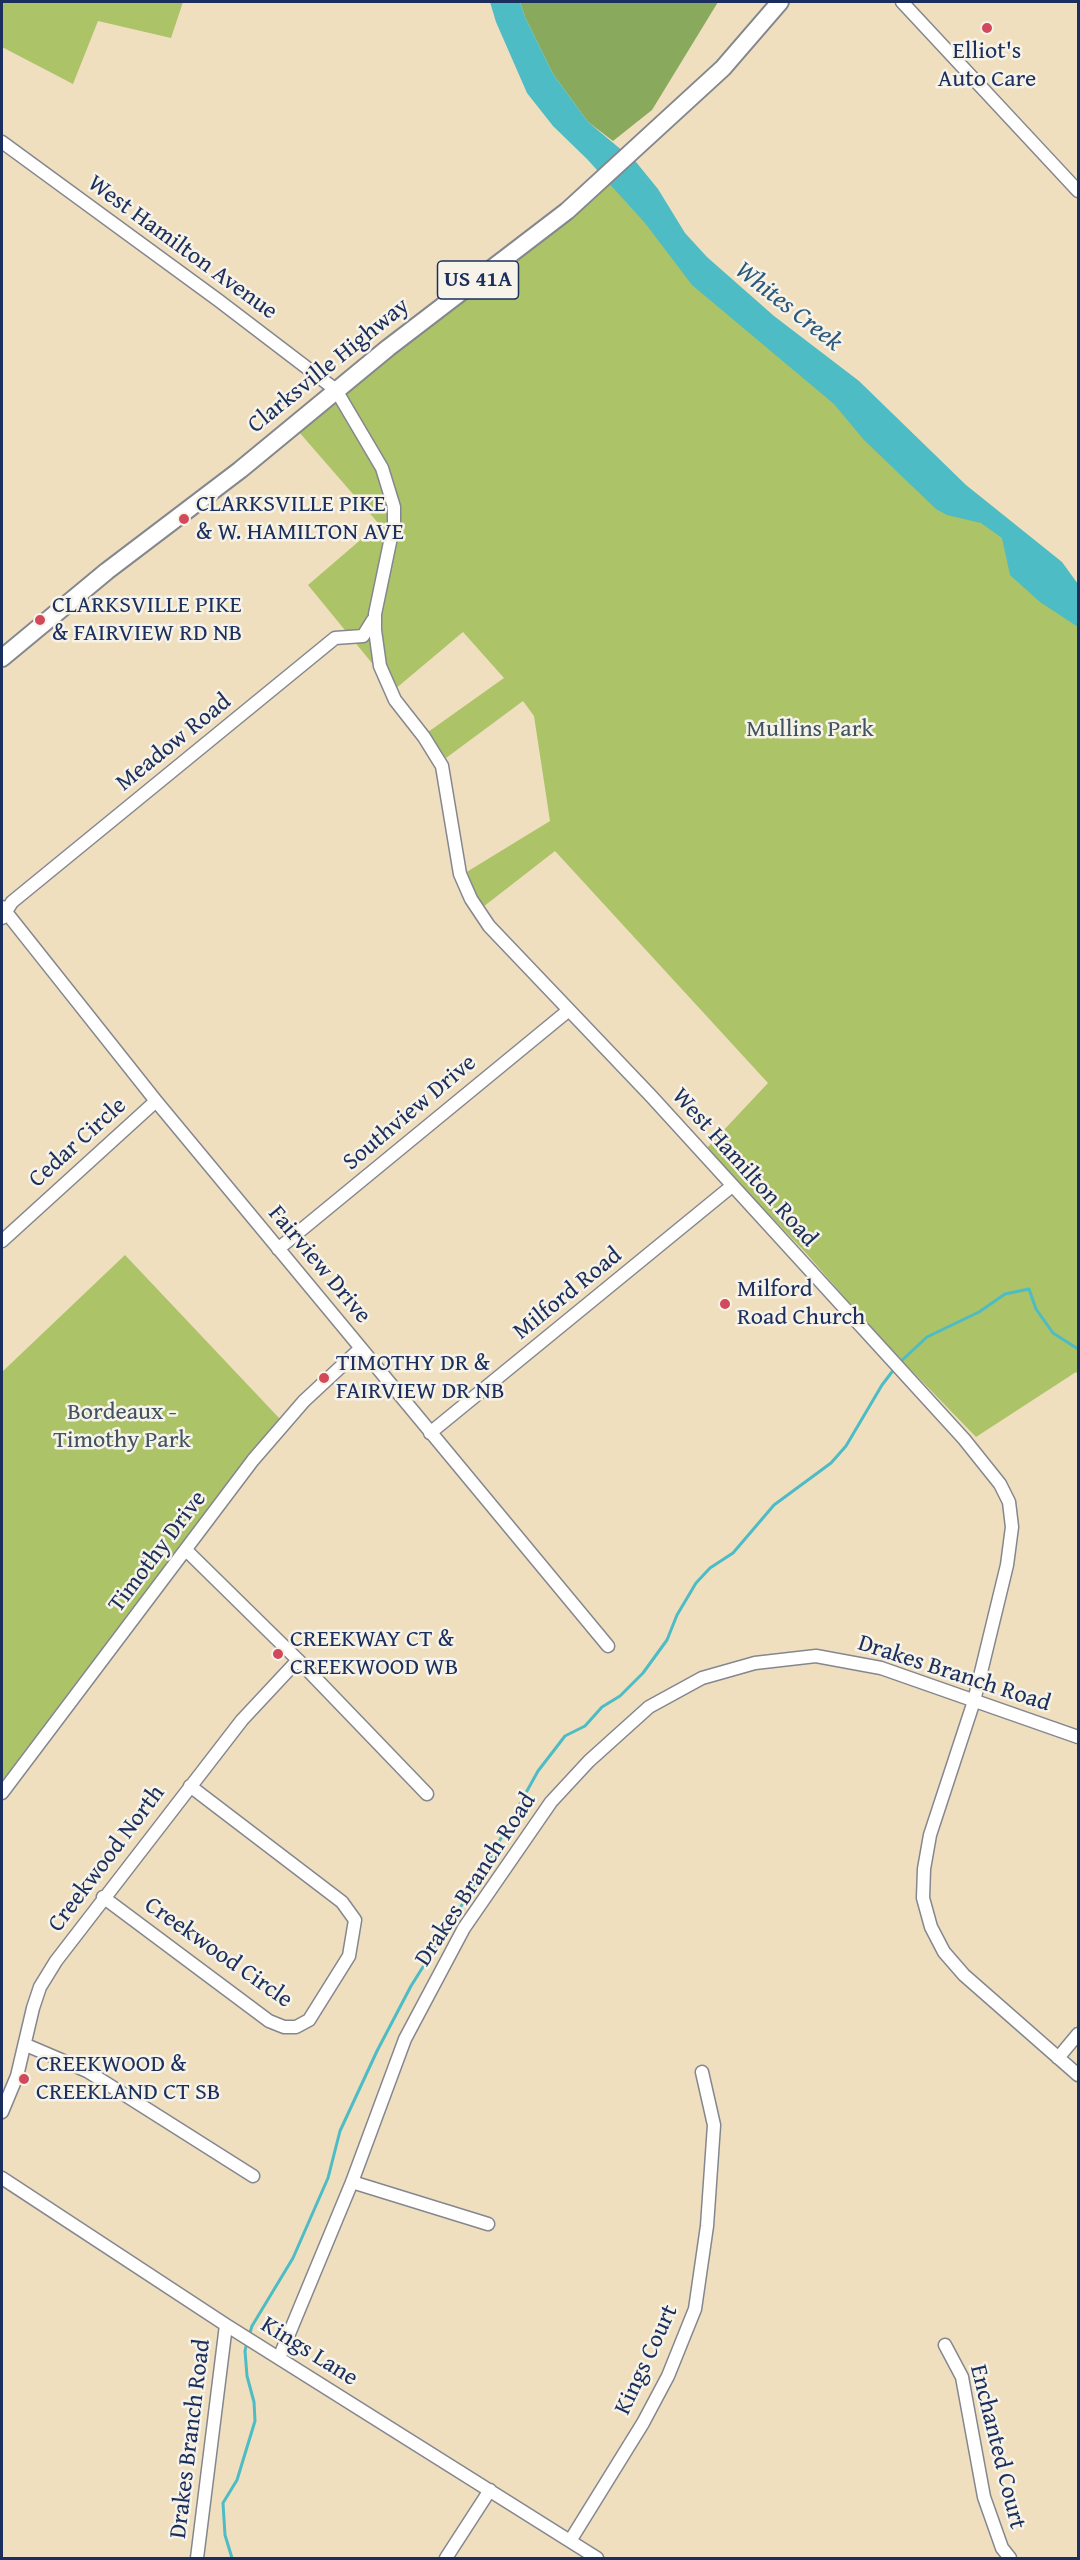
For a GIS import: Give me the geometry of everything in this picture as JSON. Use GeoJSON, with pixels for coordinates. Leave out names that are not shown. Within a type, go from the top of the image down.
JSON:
{"type":"FeatureCollection","features":[{"type":"Feature","properties":{"kind":"main road","name":"Clarksville Highway"},"geometry":{"type":"LineString","coordinates":[[2,658],[107,571],[227,480],[388,348],[567,211],[723,68],[780,2]]}},
{"type":"Feature","properties":{"kind":"street"},"geometry":{"type":"LineString","coordinates":[[902,2],[1078,191]]}},
{"type":"Feature","properties":{"kind":"street","name":"West Hamilton Avenue"},"geometry":{"type":"LineString","coordinates":[[2,142],[218,300],[336,390]]}},
{"type":"Feature","properties":{"kind":"street","name":"West Hamilton Road"},"geometry":{"type":"LineString","coordinates":[[336,390],[382,468],[393,507],[394,523],[375,614],[380,666],[395,700],[424,737],[442,766],[460,874],[471,899],[489,926],[732,1186],[988,1466],[1005,1492],[1012,1527],[1007,1564],[974,1701],[930,1835],[924,1869],[923,1898],[928,1917],[944,1952],[964,1975],[1078,2075]]}},
{"type":"Feature","properties":{"kind":"street","name":"Meadow Road"},"geometry":{"type":"LineString","coordinates":[[3,912],[12,902],[335,638],[363,636],[369,630],[375,614]]}},
{"type":"Feature","properties":{"kind":"street","name":"Fairview Drive"},"geometry":{"type":"LineString","coordinates":[[3,912],[156,1101],[608,1646]]}},
{"type":"Feature","properties":{"kind":"street","name":"Southview Drive"},"geometry":{"type":"LineString","coordinates":[[278,1249],[569,1010]]}},
{"type":"Feature","properties":{"kind":"street","name":"Cedar Circle"},"geometry":{"type":"LineString","coordinates":[[2,1241],[156,1101]]}},
{"type":"Feature","properties":{"kind":"street","name":"Milford Road"},"geometry":{"type":"LineString","coordinates":[[430,1433],[732,1186]]}},
{"type":"Feature","properties":{"kind":"street","name":"Timothy Drive"},"geometry":{"type":"LineString","coordinates":[[2,1793],[280,1427],[304,1401],[361,1348]]}},
{"type":"Feature","properties":{"kind":"street"},"geometry":{"type":"LineString","coordinates":[[186,1550],[298,1660],[426,1794]]}},
{"type":"Feature","properties":{"kind":"street","name":"Drakes Branch Road"},"geometry":{"type":"LineString","coordinates":[[279,2358],[352,2182],[405,2039],[464,1928],[551,1802],[589,1761],[649,1707],[702,1678],[755,1663],[816,1656],[880,1668],[1078,1737]]}},
{"type":"Feature","properties":{"kind":"street","name":"Creekwood North"},"geometry":{"type":"LineString","coordinates":[[2,2112],[26,2045],[33,2008],[40,1988],[56,1961],[103,1897],[242,1720],[298,1660]]}},
{"type":"Feature","properties":{"kind":"street","name":"Creekwood Circle"},"geometry":{"type":"LineString","coordinates":[[103,1897],[269,2021],[284,2027],[296,2027],[309,2020],[349,1956],[356,1920],[342,1902],[190,1786]]}},
{"type":"Feature","properties":{"kind":"street"},"geometry":{"type":"LineString","coordinates":[[1058,2058],[1078,2034]]}},
{"type":"Feature","properties":{"kind":"street"},"geometry":{"type":"LineString","coordinates":[[26,2045],[87,2071],[253,2176]]}},
{"type":"Feature","properties":{"kind":"street","name":"Kings Court"},"geometry":{"type":"LineString","coordinates":[[570,2541],[643,2423],[668,2376],[695,2309],[708,2211],[714,2125],[702,2072]]}},
{"type":"Feature","properties":{"kind":"street","name":"Kings Lane"},"geometry":{"type":"LineString","coordinates":[[2,2178],[226,2325],[597,2559]]}},
{"type":"Feature","properties":{"kind":"street"},"geometry":{"type":"LineString","coordinates":[[352,2182],[488,2224]]}},
{"type":"Feature","properties":{"kind":"street","name":"Drakes Branch Road"},"geometry":{"type":"LineString","coordinates":[[196,2559],[226,2325]]}},
{"type":"Feature","properties":{"kind":"street","name":"Enchanted Court"},"geometry":{"type":"LineString","coordinates":[[945,2345],[962,2377],[984,2497],[1002,2547],[1010,2559]]}},
{"type":"Feature","properties":{"kind":"street"},"geometry":{"type":"LineString","coordinates":[[446,2559],[490,2490]]}},
{"type":"Feature","properties":{"kind":"green space"},"geometry":{"type":"Polygon","coordinates":[[[2,2],[183,2],[171,38],[98,21],[73,84],[2,47],[2,2]]]}},
{"type":"Feature","properties":{"kind":"green space"},"geometry":{"type":"Polygon","coordinates":[[[520,2],[718,2],[652,110],[613,141],[588,122],[553,74],[520,2]]]}},
{"type":"Feature","properties":{"kind":"green space","name":"Mullins Park"},"geometry":{"type":"Polygon","coordinates":[[[611,176],[1006,534],[1078,611],[1078,1374],[1076,1372],[976,1437],[882,1340],[805,1252],[706,1149],[768,1083],[555,851],[483,907],[476,897],[465,873],[550,821],[534,716],[523,701],[446,758],[428,732],[504,678],[463,632],[394,690],[308,585],[379,524],[299,432],[611,176]]]}},
{"type":"Feature","properties":{"kind":"green space","name":"Bordeaux - Timothy Park"},"geometry":{"type":"Polygon","coordinates":[[[125,1255],[280,1419],[2,1785],[2,1372],[125,1255]]]}},
{"type":"Feature","properties":{"kind":"water"},"geometry":{"type":"Polygon","coordinates":[[[490,2],[520,2],[553,74],[588,122],[636,162],[658,189],[685,233],[707,257],[774,316],[859,381],[966,485],[1062,562],[1078,584],[1078,627],[1040,602],[1010,575],[1002,538],[981,523],[947,515],[936,509],[864,440],[834,404],[692,285],[645,223],[587,159],[553,126],[527,93],[496,22],[490,2]]]}},
{"type":"Feature","properties":{"kind":"waterway"},"geometry":{"type":"LineString","coordinates":[[899,1363],[927,1337],[979,1312],[1005,1294],[1029,1289],[1036,1309],[1053,1333],[1078,1349]]}},
{"type":"Feature","properties":{"kind":"waterway"},"geometry":{"type":"LineString","coordinates":[[249,2336],[252,2326],[293,2258],[328,2178],[340,2131],[377,2051],[411,1986],[480,1876],[538,1771],[565,1736],[585,1726],[602,1707],[620,1696],[643,1673],[667,1640],[677,1615],[696,1583],[710,1568],[733,1553],[774,1505],[831,1463],[846,1446],[882,1385],[895,1368]]}},
{"type":"Feature","properties":{"kind":"waterway"},"geometry":{"type":"LineString","coordinates":[[232,2558],[225,2535],[223,2503],[237,2480],[255,2421],[254,2402],[247,2376],[245,2351],[247,2342]]}},
{"type":"Feature","properties":{"kind":"place","name":"Elliot's Auto Care"},"geometry":{"type":"Point","coordinates":[987,28]}},
{"type":"Feature","properties":{"kind":"place","name":"CLARKSVILLE PIKE & W. HAMILTON AVE"},"geometry":{"type":"Point","coordinates":[184,519]}},
{"type":"Feature","properties":{"kind":"place","name":"CLARKSVILLE PIKE & FAIRVIEW RD NB"},"geometry":{"type":"Point","coordinates":[40,620]}},
{"type":"Feature","properties":{"kind":"place","name":"Milford Road Church"},"geometry":{"type":"Point","coordinates":[725,1304]}},
{"type":"Feature","properties":{"kind":"place","name":"TIMOTHY DR & FAIRVIEW DR NB"},"geometry":{"type":"Point","coordinates":[324,1378]}},
{"type":"Feature","properties":{"kind":"place","name":"CREEKWAY CT & CREEKWOOD WB"},"geometry":{"type":"Point","coordinates":[278,1654]}},
{"type":"Feature","properties":{"kind":"place","name":"CREEKWOOD & CREEKLAND CT SB"},"geometry":{"type":"Point","coordinates":[24,2079]}},
{"type":"Feature","properties":{"kind":"water label","name":"Whites Creek"},"geometry":{"type":"Point","coordinates":[788,307]}}]}
